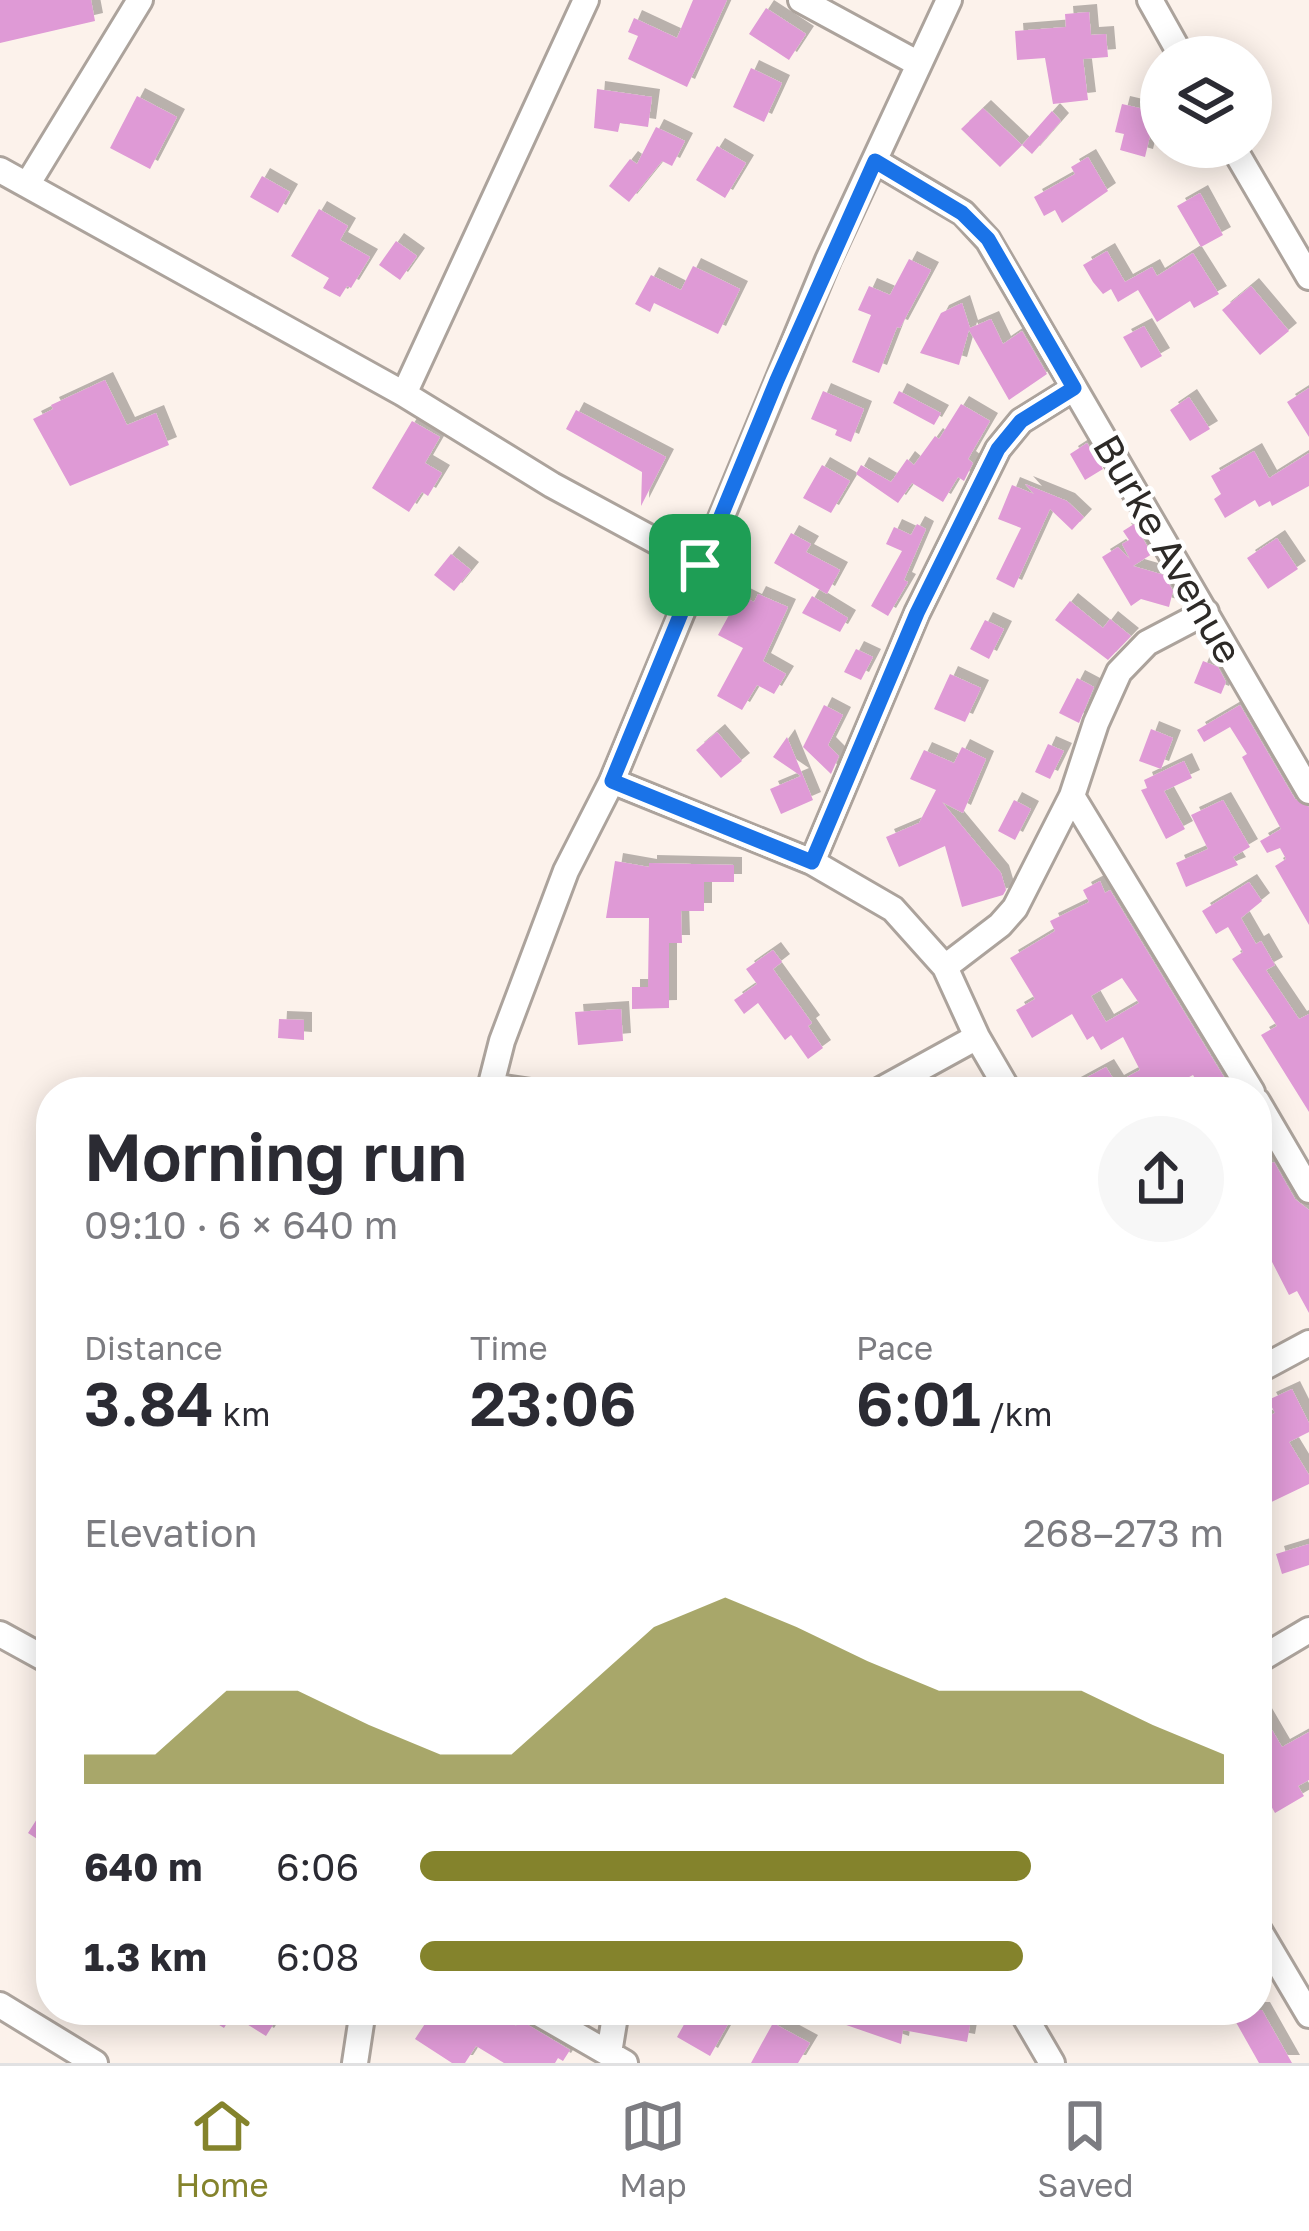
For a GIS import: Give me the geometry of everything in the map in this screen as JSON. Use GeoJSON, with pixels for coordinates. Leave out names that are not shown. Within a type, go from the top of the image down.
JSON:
{"type":"FeatureCollection","features":[{"type":"Feature","properties":{"kind":"street"},"geometry":{"type":"LineString","coordinates":[[27,184],[140,0]]}},
{"type":"Feature","properties":{"kind":"street"},"geometry":{"type":"LineString","coordinates":[[404,394],[586,0]]}},
{"type":"Feature","properties":{"kind":"street"},"geometry":{"type":"LineString","coordinates":[[801,0],[917,63]]}},
{"type":"Feature","properties":{"kind":"street"},"geometry":{"type":"LineString","coordinates":[[492,1077],[566,871],[612,781],[828,260],[949,0]]}},
{"type":"Feature","properties":{"kind":"street"},"geometry":{"type":"LineString","coordinates":[[1150,0],[1170,36]]}},
{"type":"Feature","properties":{"kind":"street","name":"Burke Avenue"},"geometry":{"type":"LineString","coordinates":[[875,161],[962,213],[988,239],[1309,790]]}},
{"type":"Feature","properties":{"kind":"street"},"geometry":{"type":"LineString","coordinates":[[1246,168],[1309,278]]}},
{"type":"Feature","properties":{"kind":"street"},"geometry":{"type":"LineString","coordinates":[[0,170],[700,565]]}},
{"type":"Feature","properties":{"kind":"street"},"geometry":{"type":"LineString","coordinates":[[812,862],[917,613],[998,449],[1021,421],[1074,388]]}},
{"type":"Feature","properties":{"kind":"street"},"geometry":{"type":"LineString","coordinates":[[945,967],[1015,908],[1072,796],[1119,672],[1147,644],[1206,612]]}},
{"type":"Feature","properties":{"kind":"street"},"geometry":{"type":"LineString","coordinates":[[612,781],[812,862],[893,909],[945,967],[1001,1077]]}},
{"type":"Feature","properties":{"kind":"street"},"geometry":{"type":"LineString","coordinates":[[1072,796],[1243,1077]]}},
{"type":"Feature","properties":{"kind":"street"},"geometry":{"type":"LineString","coordinates":[[904,1077],[977,1037]]}},
{"type":"Feature","properties":{"kind":"street"},"geometry":{"type":"LineString","coordinates":[[1272,1127],[1309,1190]]}},
{"type":"Feature","properties":{"kind":"street"},"geometry":{"type":"LineString","coordinates":[[1272,1363],[1309,1342]]}},
{"type":"Feature","properties":{"kind":"street"},"geometry":{"type":"LineString","coordinates":[[1272,1652],[1309,1630]]}},
{"type":"Feature","properties":{"kind":"street"},"geometry":{"type":"LineString","coordinates":[[0,1634],[36,1654]]}},
{"type":"Feature","properties":{"kind":"street"},"geometry":{"type":"LineString","coordinates":[[1272,1952],[1309,2015]]}},
{"type":"Feature","properties":{"kind":"street"},"geometry":{"type":"LineString","coordinates":[[0,2005],[95,2063]]}},
{"type":"Feature","properties":{"kind":"street"},"geometry":{"type":"LineString","coordinates":[[355,2063],[361,2025]]}},
{"type":"Feature","properties":{"kind":"street"},"geometry":{"type":"LineString","coordinates":[[559,2025],[617,2058]]}},
{"type":"Feature","properties":{"kind":"street"},"geometry":{"type":"LineString","coordinates":[[616,2025],[617,2058]]}},
{"type":"Feature","properties":{"kind":"street"},"geometry":{"type":"LineString","coordinates":[[1030,2025],[1052,2063]]}},
{"type":"Feature","properties":{"kind":"building"},"geometry":{"type":"Polygon","coordinates":[[[0,0],[91,0],[95,21],[0,43],[0,0]]]}},
{"type":"Feature","properties":{"kind":"building"},"geometry":{"type":"Polygon","coordinates":[[[693,0],[727,0],[687,87],[628,59],[638,36],[628,32],[634,18],[677,38],[693,0]]]}},
{"type":"Feature","properties":{"kind":"building"},"geometry":{"type":"Polygon","coordinates":[[[766,8],[806,34],[789,60],[749,34],[766,8]]]}},
{"type":"Feature","properties":{"kind":"building"},"geometry":{"type":"Polygon","coordinates":[[[1089,12],[1091,35],[1106,34],[1108,57],[1083,59],[1088,100],[1053,104],[1045,58],[1017,60],[1015,31],[1066,27],[1065,14],[1089,12]]]}},
{"type":"Feature","properties":{"kind":"building"},"geometry":{"type":"Polygon","coordinates":[[[751,68],[782,83],[764,122],[733,107],[751,68]]]}},
{"type":"Feature","properties":{"kind":"building"},"geometry":{"type":"Polygon","coordinates":[[[597,89],[652,97],[648,127],[620,123],[618,132],[594,128],[597,89]]]}},
{"type":"Feature","properties":{"kind":"building"},"geometry":{"type":"Polygon","coordinates":[[[137,96],[177,117],[150,169],[110,148],[137,96]]]}},
{"type":"Feature","properties":{"kind":"building"},"geometry":{"type":"Polygon","coordinates":[[[1122,104],[1140,108],[1140,156],[1120,150],[1124,134],[1115,132],[1122,104]]]}},
{"type":"Feature","properties":{"kind":"building"},"geometry":{"type":"Polygon","coordinates":[[[983,108],[1022,145],[1000,167],[961,129],[983,108]]]}},
{"type":"Feature","properties":{"kind":"building"},"geometry":{"type":"Polygon","coordinates":[[[1052,111],[1061,121],[1032,154],[1022,145],[1052,111]]]}},
{"type":"Feature","properties":{"kind":"building"},"geometry":{"type":"Polygon","coordinates":[[[656,127],[685,141],[672,166],[662,161],[629,202],[609,186],[630,159],[637,164],[656,127]]]}},
{"type":"Feature","properties":{"kind":"building"},"geometry":{"type":"Polygon","coordinates":[[[717,146],[746,163],[725,198],[696,180],[717,146]]]}},
{"type":"Feature","properties":{"kind":"building"},"geometry":{"type":"Polygon","coordinates":[[[1088,157],[1108,191],[1062,223],[1055,210],[1044,216],[1034,197],[1075,174],[1071,167],[1088,157]]]}},
{"type":"Feature","properties":{"kind":"building"},"geometry":{"type":"Polygon","coordinates":[[[262,176],[290,192],[278,213],[250,197],[262,176]]]}},
{"type":"Feature","properties":{"kind":"building"},"geometry":{"type":"Polygon","coordinates":[[[1200,193],[1223,235],[1201,247],[1177,206],[1200,193]]]}},
{"type":"Feature","properties":{"kind":"building"},"geometry":{"type":"Polygon","coordinates":[[[319,209],[348,226],[340,240],[370,257],[340,297],[323,288],[329,278],[291,256],[319,209]]]}},
{"type":"Feature","properties":{"kind":"building"},"geometry":{"type":"Polygon","coordinates":[[[396,241],[417,256],[400,280],[379,265],[396,241]]]}},
{"type":"Feature","properties":{"kind":"building"},"geometry":{"type":"Polygon","coordinates":[[[1107,251],[1125,282],[1152,267],[1157,276],[1193,253],[1219,294],[1194,308],[1190,301],[1157,322],[1138,290],[1118,302],[1111,289],[1103,294],[1093,282],[1083,265],[1107,251]]]}},
{"type":"Feature","properties":{"kind":"building"},"geometry":{"type":"Polygon","coordinates":[[[909,259],[931,270],[897,327],[879,373],[852,362],[871,315],[858,310],[869,286],[890,295],[909,259]]]}},
{"type":"Feature","properties":{"kind":"building"},"geometry":{"type":"Polygon","coordinates":[[[693,266],[740,289],[718,334],[654,303],[650,312],[635,304],[651,275],[681,290],[693,266]]]}},
{"type":"Feature","properties":{"kind":"building"},"geometry":{"type":"Polygon","coordinates":[[[1251,286],[1289,331],[1260,355],[1222,310],[1251,286]]]}},
{"type":"Feature","properties":{"kind":"building"},"geometry":{"type":"Polygon","coordinates":[[[962,303],[970,328],[991,319],[1003,344],[1022,331],[1047,374],[1009,400],[969,330],[959,365],[920,353],[941,313],[962,303]]]}},
{"type":"Feature","properties":{"kind":"building"},"geometry":{"type":"Polygon","coordinates":[[[1144,326],[1162,356],[1141,368],[1123,337],[1144,326]]]}},
{"type":"Feature","properties":{"kind":"building"},"geometry":{"type":"Polygon","coordinates":[[[105,380],[127,425],[156,413],[169,445],[70,486],[33,419],[53,409],[51,405],[105,380]]]}},
{"type":"Feature","properties":{"kind":"building"},"geometry":{"type":"Polygon","coordinates":[[[1309,388],[1309,437],[1287,402],[1309,388]]]}},
{"type":"Feature","properties":{"kind":"building"},"geometry":{"type":"Polygon","coordinates":[[[823,391],[864,409],[851,442],[811,419],[823,391]]]}},
{"type":"Feature","properties":{"kind":"building"},"geometry":{"type":"Polygon","coordinates":[[[899,391],[941,413],[934,425],[893,403],[899,391]]]}},
{"type":"Feature","properties":{"kind":"building"},"geometry":{"type":"Polygon","coordinates":[[[1189,397],[1210,429],[1190,441],[1170,410],[1189,397]]]}},
{"type":"Feature","properties":{"kind":"building"},"geometry":{"type":"Polygon","coordinates":[[[961,404],[990,421],[968,459],[973,463],[964,481],[958,477],[943,502],[912,483],[898,503],[856,474],[861,465],[891,482],[907,459],[914,465],[935,436],[939,439],[961,404]]]}},
{"type":"Feature","properties":{"kind":"building"},"geometry":{"type":"Polygon","coordinates":[[[576,410],[666,457],[641,506],[642,472],[566,429],[576,410]]]}},
{"type":"Feature","properties":{"kind":"building"},"geometry":{"type":"Polygon","coordinates":[[[412,421],[440,437],[425,463],[442,473],[428,496],[422,492],[409,512],[372,488],[412,421]]]}},
{"type":"Feature","properties":{"kind":"building"},"geometry":{"type":"Polygon","coordinates":[[[1087,443],[1103,469],[1085,480],[1070,454],[1087,443]]]}},
{"type":"Feature","properties":{"kind":"building"},"geometry":{"type":"Polygon","coordinates":[[[1254,451],[1269,478],[1309,453],[1309,486],[1272,506],[1270,501],[1259,507],[1255,500],[1225,518],[1214,499],[1221,494],[1211,476],[1254,451]]]}},
{"type":"Feature","properties":{"kind":"building"},"geometry":{"type":"Polygon","coordinates":[[[822,465],[850,481],[831,513],[803,498],[822,465]]]}},
{"type":"Feature","properties":{"kind":"building"},"geometry":{"type":"Polygon","coordinates":[[[1025,484],[1067,501],[1084,517],[1072,530],[1050,509],[1014,588],[996,579],[1021,528],[998,519],[1012,485],[1034,494],[1025,484]]]}},
{"type":"Feature","properties":{"kind":"building"},"geometry":{"type":"Polygon","coordinates":[[[917,524],[926,529],[904,580],[908,582],[888,616],[871,606],[902,551],[886,544],[894,527],[911,535],[917,524]]]}},
{"type":"Feature","properties":{"kind":"building"},"geometry":{"type":"Polygon","coordinates":[[[1134,524],[1152,554],[1133,566],[1164,575],[1173,591],[1169,607],[1141,599],[1131,606],[1102,557],[1118,547],[1130,559],[1122,544],[1129,540],[1123,531],[1134,524]]]}},
{"type":"Feature","properties":{"kind":"building"},"geometry":{"type":"Polygon","coordinates":[[[791,533],[811,544],[806,552],[840,570],[827,594],[774,563],[791,533]]]}},
{"type":"Feature","properties":{"kind":"building"},"geometry":{"type":"Polygon","coordinates":[[[1277,538],[1298,569],[1268,589],[1247,558],[1277,538]]]}},
{"type":"Feature","properties":{"kind":"building"},"geometry":{"type":"Polygon","coordinates":[[[451,554],[471,570],[454,591],[434,575],[451,554]]]}},
{"type":"Feature","properties":{"kind":"building"},"geometry":{"type":"Polygon","coordinates":[[[758,594],[788,607],[763,661],[786,674],[774,694],[757,685],[742,710],[717,696],[743,648],[718,635],[740,595],[754,602],[758,594]]]}},
{"type":"Feature","properties":{"kind":"building"},"geometry":{"type":"Polygon","coordinates":[[[812,596],[848,618],[840,632],[802,613],[812,596]]]}},
{"type":"Feature","properties":{"kind":"building"},"geometry":{"type":"Polygon","coordinates":[[[1070,601],[1103,628],[1110,619],[1131,636],[1108,660],[1055,620],[1070,601]]]}},
{"type":"Feature","properties":{"kind":"building"},"geometry":{"type":"Polygon","coordinates":[[[985,620],[1004,629],[989,659],[970,649],[985,620]]]}},
{"type":"Feature","properties":{"kind":"building"},"geometry":{"type":"Polygon","coordinates":[[[856,649],[873,657],[861,680],[844,672],[856,649]]]}},
{"type":"Feature","properties":{"kind":"building"},"geometry":{"type":"Polygon","coordinates":[[[1203,661],[1218,667],[1226,682],[1221,694],[1194,683],[1203,661]]]}},
{"type":"Feature","properties":{"kind":"building"},"geometry":{"type":"Polygon","coordinates":[[[950,674],[981,688],[965,722],[934,709],[950,674]]]}},
{"type":"Feature","properties":{"kind":"building"},"geometry":{"type":"Polygon","coordinates":[[[1077,678],[1094,687],[1079,723],[1059,713],[1077,678]]]}},
{"type":"Feature","properties":{"kind":"building"},"geometry":{"type":"Polygon","coordinates":[[[824,705],[843,715],[828,745],[839,756],[831,774],[803,747],[824,705]]]}},
{"type":"Feature","properties":{"kind":"building"},"geometry":{"type":"Polygon","coordinates":[[[1240,705],[1295,799],[1309,807],[1309,925],[1275,866],[1286,859],[1280,848],[1267,853],[1260,841],[1281,829],[1242,757],[1247,754],[1230,727],[1204,742],[1197,730],[1240,705]]]}},
{"type":"Feature","properties":{"kind":"building"},"geometry":{"type":"Polygon","coordinates":[[[1151,729],[1173,738],[1161,769],[1139,761],[1151,729]]]}},
{"type":"Feature","properties":{"kind":"building"},"geometry":{"type":"Polygon","coordinates":[[[717,732],[742,761],[721,778],[696,750],[717,732]]]}},
{"type":"Feature","properties":{"kind":"building"},"geometry":{"type":"Polygon","coordinates":[[[787,737],[813,800],[781,814],[770,789],[801,776],[773,757],[787,737]]]}},
{"type":"Feature","properties":{"kind":"building"},"geometry":{"type":"Polygon","coordinates":[[[1048,744],[1064,751],[1050,779],[1035,772],[1048,744]]]}},
{"type":"Feature","properties":{"kind":"building"},"geometry":{"type":"Polygon","coordinates":[[[962,747],[986,759],[963,813],[942,802],[1001,873],[1006,890],[962,907],[945,846],[899,867],[886,837],[919,823],[936,790],[910,779],[924,750],[954,763],[962,747]]]}},
{"type":"Feature","properties":{"kind":"building"},"geometry":{"type":"Polygon","coordinates":[[[1184,761],[1192,778],[1164,791],[1185,829],[1166,839],[1141,790],[1147,788],[1144,780],[1184,761]]]}},
{"type":"Feature","properties":{"kind":"building"},"geometry":{"type":"Polygon","coordinates":[[[1014,800],[1031,809],[1015,840],[998,831],[1014,800]]]}},
{"type":"Feature","properties":{"kind":"building"},"geometry":{"type":"Polygon","coordinates":[[[1223,800],[1250,847],[1233,857],[1238,865],[1186,887],[1176,863],[1208,849],[1191,815],[1223,800]]]}},
{"type":"Feature","properties":{"kind":"building"},"geometry":{"type":"Polygon","coordinates":[[[615,861],[649,867],[649,863],[734,865],[734,882],[704,882],[704,911],[681,911],[682,943],[669,943],[669,1008],[632,1009],[632,987],[648,987],[649,918],[606,918],[615,861]]]}},
{"type":"Feature","properties":{"kind":"building"},"geometry":{"type":"Polygon","coordinates":[[[1100,881],[1105,893],[1110,890],[1224,1077],[1127,1077],[1140,1070],[1123,1037],[1101,1050],[1093,1036],[1087,1040],[1072,1014],[1032,1038],[1016,1010],[1035,999],[1010,958],[1055,931],[1050,921],[1089,902],[1083,890],[1100,881]],[[1122,978],[1091,996],[1106,1022],[1139,1003],[1122,978]]]}},
{"type":"Feature","properties":{"kind":"building"},"geometry":{"type":"Polygon","coordinates":[[[1249,882],[1262,901],[1241,918],[1275,965],[1266,970],[1299,1019],[1309,1014],[1309,1112],[1261,1035],[1277,1026],[1232,959],[1243,952],[1228,927],[1216,934],[1202,911],[1249,882]]]}},
{"type":"Feature","properties":{"kind":"building"},"geometry":{"type":"Polygon","coordinates":[[[773,950],[782,962],[773,969],[812,1023],[808,1026],[823,1048],[808,1059],[791,1035],[785,1040],[758,1003],[744,1014],[734,1000],[757,984],[746,969],[773,950]]]}},
{"type":"Feature","properties":{"kind":"building"},"geometry":{"type":"Polygon","coordinates":[[[621,1009],[623,1041],[578,1045],[575,1012],[621,1009]]]}},
{"type":"Feature","properties":{"kind":"building"},"geometry":{"type":"Polygon","coordinates":[[[279,1019],[304,1020],[304,1040],[278,1038],[279,1019]]]}},
{"type":"Feature","properties":{"kind":"building"},"geometry":{"type":"Polygon","coordinates":[[[1106,1067],[1112,1077],[1088,1077],[1106,1067]]]}},
{"type":"Feature","properties":{"kind":"building"},"geometry":{"type":"Polygon","coordinates":[[[1274,1162],[1295,1199],[1309,1210],[1309,1313],[1297,1291],[1289,1295],[1272,1262],[1274,1162]]]}},
{"type":"Feature","properties":{"kind":"building"},"geometry":{"type":"Polygon","coordinates":[[[1292,1389],[1309,1423],[1309,1432],[1289,1442],[1309,1475],[1309,1484],[1272,1502],[1275,1413],[1272,1398],[1292,1389]]]}},
{"type":"Feature","properties":{"kind":"building"},"geometry":{"type":"Polygon","coordinates":[[[1309,1544],[1309,1565],[1282,1574],[1276,1554],[1309,1544]]]}},
{"type":"Feature","properties":{"kind":"building"},"geometry":{"type":"Polygon","coordinates":[[[1272,1730],[1282,1747],[1309,1732],[1309,1780],[1298,1786],[1304,1796],[1275,1813],[1272,1730]]]}},
{"type":"Feature","properties":{"kind":"building"},"geometry":{"type":"Polygon","coordinates":[[[248,2025],[273,2025],[266,2036],[248,2025]]]}},
{"type":"Feature","properties":{"kind":"building"},"geometry":{"type":"Polygon","coordinates":[[[424,2025],[528,2025],[570,2050],[563,2061],[558,2058],[555,2063],[504,2063],[476,2046],[465,2063],[452,2063],[415,2039],[424,2025]]]}},
{"type":"Feature","properties":{"kind":"building"},"geometry":{"type":"Polygon","coordinates":[[[684,2025],[728,2025],[710,2056],[677,2037],[684,2025]]]}},
{"type":"Feature","properties":{"kind":"building"},"geometry":{"type":"Polygon","coordinates":[[[772,2025],[810,2043],[798,2063],[751,2063],[772,2025]]]}},
{"type":"Feature","properties":{"kind":"building"},"geometry":{"type":"Polygon","coordinates":[[[846,2025],[970,2025],[967,2042],[903,2030],[901,2044],[846,2025]]]}},
{"type":"Feature","properties":{"kind":"building"},"geometry":{"type":"Polygon","coordinates":[[[1238,2025],[1270,2025],[1292,2063],[1259,2063],[1238,2025]]]}},
{"type":"Feature","properties":{"kind":"route"},"geometry":{"type":"LineString","coordinates":[[875,161],[962,213],[988,239],[1074,388],[1021,421],[998,449],[917,613],[812,862],[612,781],[700,565],[828,260],[875,161]]}}]}
